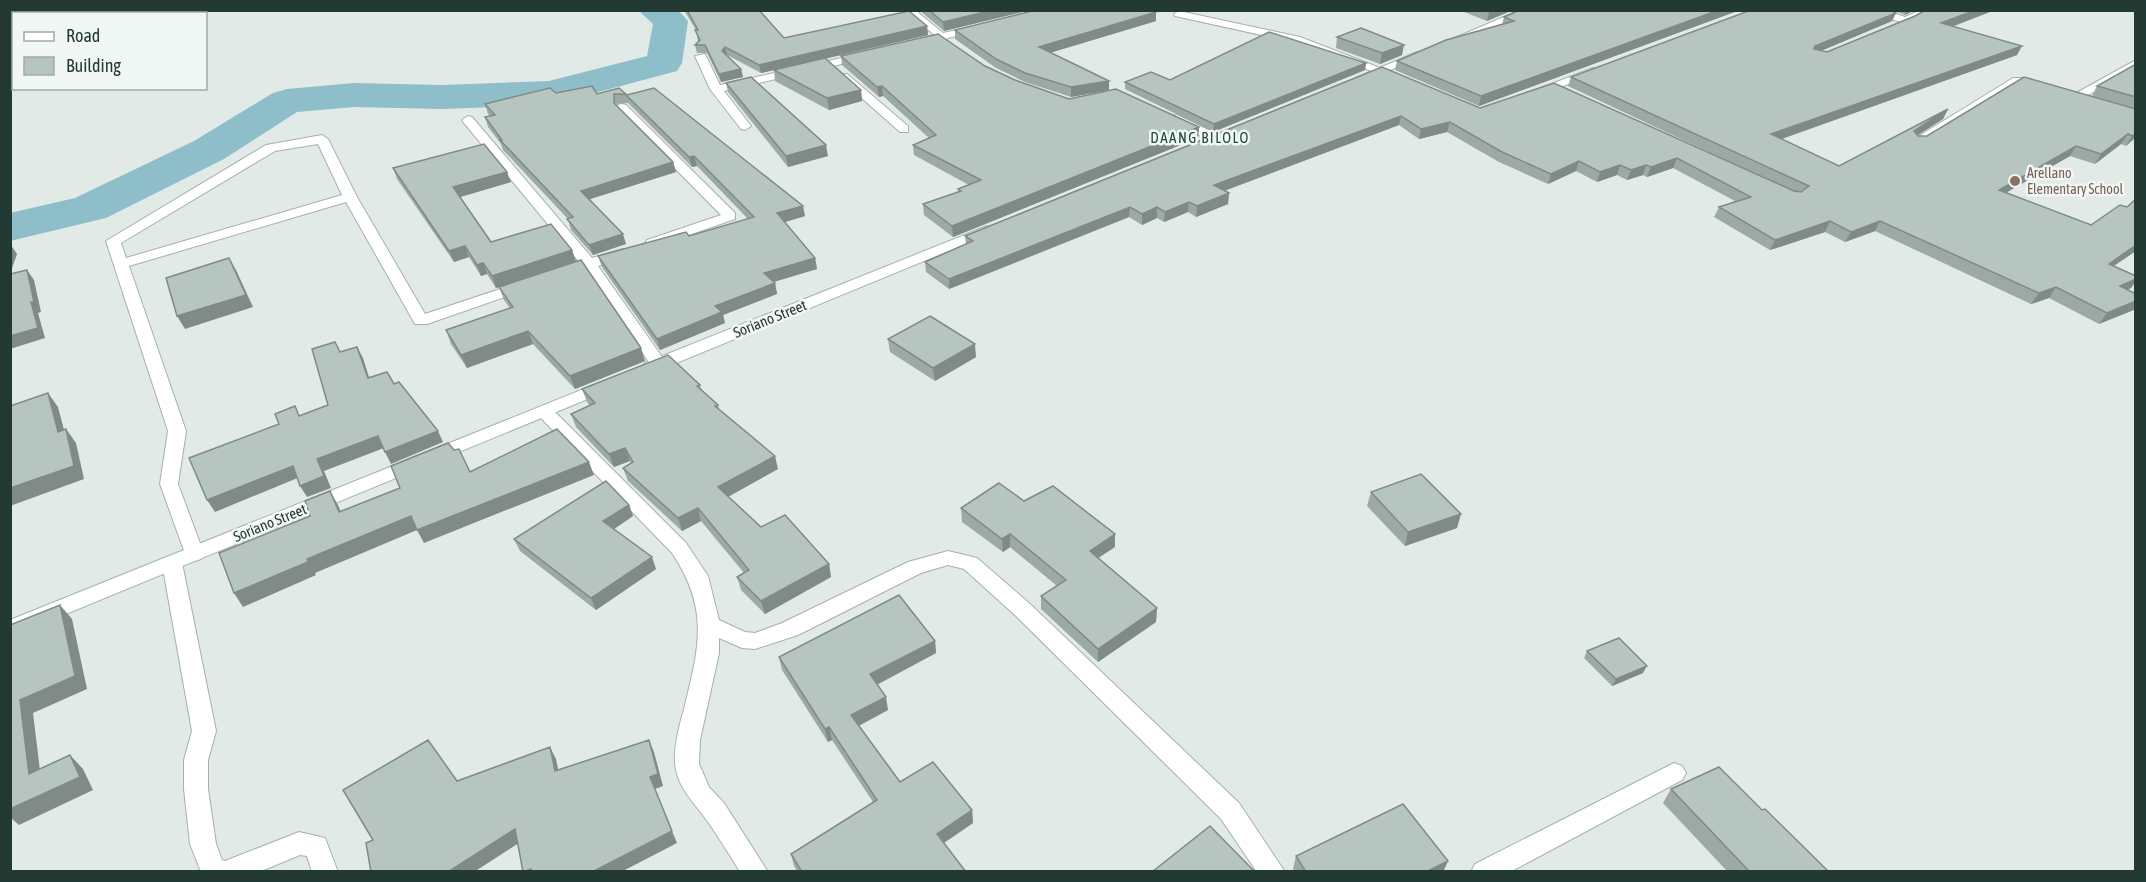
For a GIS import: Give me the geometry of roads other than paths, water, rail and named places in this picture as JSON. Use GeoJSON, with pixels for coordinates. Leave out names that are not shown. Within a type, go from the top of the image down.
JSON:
{"type":"FeatureCollection","features":[{"type":"Feature","properties":{"kind":"street"},"geometry":{"type":"LineString","coordinates":[[908,10],[936,39],[958,49]]}},
{"type":"Feature","properties":{"kind":"street"},"geometry":{"type":"LineString","coordinates":[[1347,84],[1530,10]]}},
{"type":"Feature","properties":{"kind":"street"},"geometry":{"type":"LineString","coordinates":[[1870,10],[1906,21]]}},
{"type":"Feature","properties":{"kind":"street"},"geometry":{"type":"LineString","coordinates":[[1884,30],[1931,10]]}},
{"type":"Feature","properties":{"kind":"street"},"geometry":{"type":"LineString","coordinates":[[1179,14],[1296,39],[1413,84]]}},
{"type":"Feature","properties":{"kind":"street"},"geometry":{"type":"LineString","coordinates":[[936,39],[988,27]]}},
{"type":"Feature","properties":{"kind":"street"},"geometry":{"type":"LineString","coordinates":[[716,89],[875,54]]}},
{"type":"Feature","properties":{"kind":"street"},"geometry":{"type":"LineString","coordinates":[[701,56],[716,89],[745,126]]}},
{"type":"Feature","properties":{"kind":"street"},"geometry":{"type":"LineString","coordinates":[[2065,94],[2136,63]]}},
{"type":"Feature","properties":{"kind":"street"},"geometry":{"type":"LineString","coordinates":[[830,64],[904,129]]}},
{"type":"Feature","properties":{"kind":"street"},"geometry":{"type":"LineString","coordinates":[[1522,97],[1608,66]]}},
{"type":"Feature","properties":{"kind":"street"},"geometry":{"type":"LineString","coordinates":[[1917,141],[2017,80],[2095,103]]}},
{"type":"Feature","properties":{"kind":"street"},"geometry":{"type":"LineString","coordinates":[[1554,86],[1574,95]]}},
{"type":"Feature","properties":{"kind":"street"},"geometry":{"type":"LineString","coordinates":[[194,554],[169,484],[177,431],[113,241],[271,148],[322,139],[350,197],[421,321],[730,216],[622,108]]}},
{"type":"Feature","properties":{"kind":"street"},"geometry":{"type":"LineString","coordinates":[[1170,116],[1220,135],[1193,146]]}},
{"type":"Feature","properties":{"kind":"street"},"geometry":{"type":"LineString","coordinates":[[468,120],[589,264],[659,364]]}},
{"type":"Feature","properties":{"kind":"street"},"geometry":{"type":"LineString","coordinates":[[120,264],[350,197]]}},
{"type":"Feature","properties":{"kind":"street","name":"Soriano Street"},"geometry":{"type":"LineString","coordinates":[[638,372],[1007,222]]}},
{"type":"Feature","properties":{"kind":"street","name":"Soriano Street"},"geometry":{"type":"LineString","coordinates":[[10,628],[617,381]]}},
{"type":"Feature","properties":{"kind":"street"},"geometry":{"type":"LineString","coordinates":[[544,411],[689,559],[704,589],[709,624],[708,653],[688,741],[687,764],[691,779],[700,795],[715,811],[755,872]]}},
{"type":"Feature","properties":{"kind":"street"},"geometry":{"type":"LineString","coordinates":[[709,624],[742,640],[755,641],[790,629],[915,567],[948,558],[970,563],[1023,610],[1230,811],[1272,872]]}},
{"type":"Feature","properties":{"kind":"street"},"geometry":{"type":"LineString","coordinates":[[172,563],[204,731],[195,767],[202,844],[212,868],[220,872]]}},
{"type":"Feature","properties":{"kind":"street"},"geometry":{"type":"LineString","coordinates":[[1484,872],[1674,774]]}},
{"type":"Feature","properties":{"kind":"street"},"geometry":{"type":"LineString","coordinates":[[228,872],[300,843],[316,846],[325,872]]}},
{"type":"Feature","properties":{"kind":"waterway"},"geometry":{"type":"LineString","coordinates":[[10,227],[90,208],[209,150],[287,101],[354,95],[442,97],[550,93],[664,63],[671,21],[655,10]]}},
{"type":"Feature","properties":{"kind":"place","name":"Arellano Elementary School"},"geometry":{"type":"Point","coordinates":[2015,181]}},
{"type":"Feature","properties":{"kind":"district","name":"DAANG BILOLO"},"geometry":{"type":"Point","coordinates":[1200,138]}}]}
